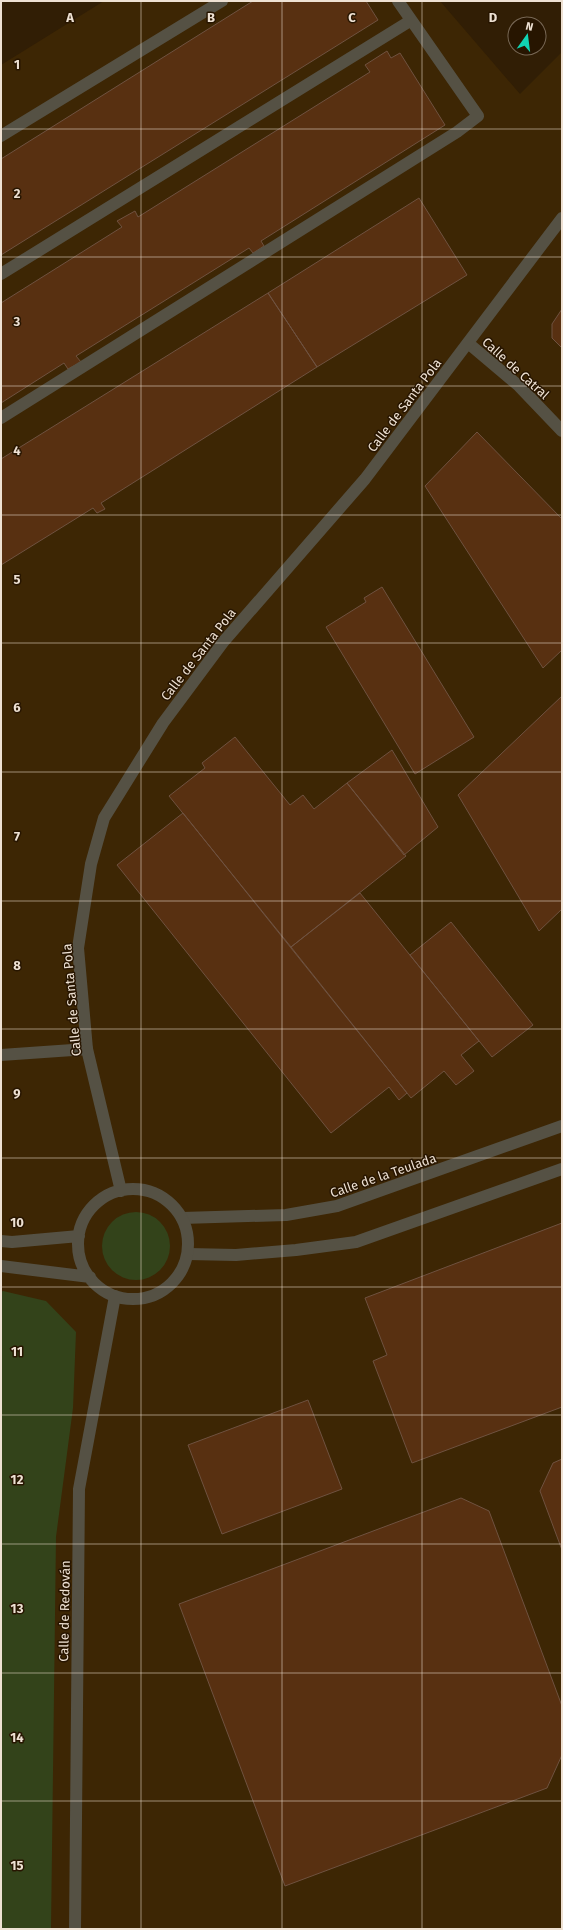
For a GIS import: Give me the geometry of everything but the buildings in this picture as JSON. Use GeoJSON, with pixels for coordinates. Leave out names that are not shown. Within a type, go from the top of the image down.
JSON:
{"type":"FeatureCollection","features":[{"type":"Feature","properties":{"kind":"street"},"geometry":{"type":"LineString","coordinates":[[1,136],[222,1]]}},
{"type":"Feature","properties":{"kind":"street"},"geometry":{"type":"LineString","coordinates":[[1,418],[444,140],[478,116],[398,1]]}},
{"type":"Feature","properties":{"kind":"street"},"geometry":{"type":"LineString","coordinates":[[1,274],[410,20]]}},
{"type":"Feature","properties":{"kind":"street","name":"Calle de Santa Pola"},"geometry":{"type":"LineString","coordinates":[[121,1191],[87,1049],[78,948],[91,864],[104,818],[163,723],[224,641],[365,479],[562,218]]}},
{"type":"Feature","properties":{"kind":"street","name":"Calle de Catral"},"geometry":{"type":"LineString","coordinates":[[468,343],[519,386],[562,431]]}},
{"type":"Feature","properties":{"kind":"street"},"geometry":{"type":"LineString","coordinates":[[1,1054],[87,1049]]}},
{"type":"Feature","properties":{"kind":"street","name":"Calle de la Teulada"},"geometry":{"type":"LineString","coordinates":[[182,1218],[286,1215],[337,1206],[562,1126]]}},
{"type":"Feature","properties":{"kind":"street"},"geometry":{"type":"LineString","coordinates":[[188,1254],[243,1254],[296,1250],[356,1242],[562,1169]]}},
{"type":"Feature","properties":{"kind":"street"},"geometry":{"type":"LineString","coordinates":[[140,1190],[153,1193],[169,1203],[182,1218],[188,1236],[188,1254],[181,1272],[165,1290],[152,1296],[133,1299],[115,1296],[98,1287],[85,1270],[78,1250],[79,1236],[85,1218],[103,1198],[121,1191],[140,1190]]}},
{"type":"Feature","properties":{"kind":"street"},"geometry":{"type":"LineString","coordinates":[[1,1241],[12,1242],[79,1236]]}},
{"type":"Feature","properties":{"kind":"street"},"geometry":{"type":"LineString","coordinates":[[1,1266],[90,1277]]}},
{"type":"Feature","properties":{"kind":"street","name":"Calle de Redován"},"geometry":{"type":"LineString","coordinates":[[75,1929],[79,1489],[115,1296]]}},
{"type":"Feature","properties":{"kind":"shaded area"},"geometry":{"type":"Polygon","coordinates":[[[104,1],[440,1],[520,94],[562,52],[562,1929],[1,1929],[1,65],[104,1]]]}},
{"type":"Feature","properties":{"kind":"green space"},"geometry":{"type":"Polygon","coordinates":[[[129,1212],[143,1212],[155,1217],[165,1227],[170,1239],[170,1253],[165,1265],[155,1275],[143,1280],[129,1280],[117,1275],[107,1265],[102,1253],[102,1239],[107,1227],[117,1217],[129,1212]]]}},
{"type":"Feature","properties":{"kind":"green space"},"geometry":{"type":"Polygon","coordinates":[[[3,1291],[46,1301],[76,1332],[73,1408],[56,1537],[51,1929],[1,1929],[1,1292],[3,1291]]]}}]}
